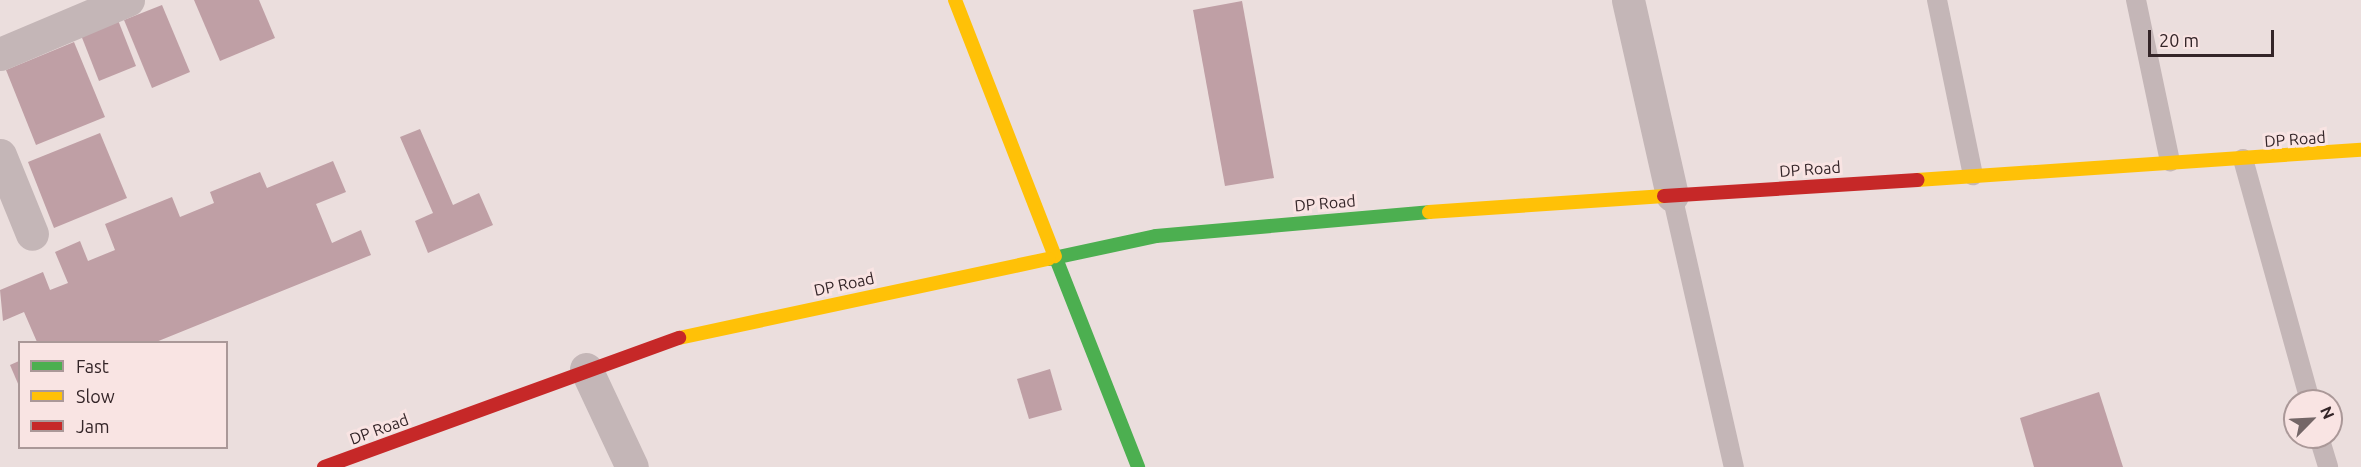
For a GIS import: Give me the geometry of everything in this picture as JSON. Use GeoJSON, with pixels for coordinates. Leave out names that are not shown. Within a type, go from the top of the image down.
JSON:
{"type":"FeatureCollection","features":[{"type":"Feature","properties":{"kind":"street"},"geometry":{"type":"LineString","coordinates":[[0,54],[86,9],[128,0]]}},
{"type":"Feature","properties":{"kind":"street"},"geometry":{"type":"LineString","coordinates":[[955,0],[1058,254],[1138,467]]}},
{"type":"Feature","properties":{"kind":"street"},"geometry":{"type":"LineString","coordinates":[[1628,0],[1672,195]]}},
{"type":"Feature","properties":{"kind":"street","name":"DP Road"},"geometry":{"type":"LineString","coordinates":[[324,467],[627,354],[685,336],[1058,254],[1156,236],[1323,219],[2170,160],[2243,159],[2361,150]]}},
{"type":"Feature","properties":{"kind":"street"},"geometry":{"type":"LineString","coordinates":[[0,155],[32,234]]}},
{"type":"Feature","properties":{"kind":"street"},"geometry":{"type":"LineString","coordinates":[[586,369],[632,467]]}},
{"type":"Feature","properties":{"kind":"lane"},"geometry":{"type":"LineString","coordinates":[[1937,0],[1973,175]]}},
{"type":"Feature","properties":{"kind":"lane"},"geometry":{"type":"LineString","coordinates":[[2136,0],[2170,160]]}},
{"type":"Feature","properties":{"kind":"lane"},"geometry":{"type":"LineString","coordinates":[[2243,159],[2307,389]]}},
{"type":"Feature","properties":{"kind":"lane"},"geometry":{"type":"LineString","coordinates":[[1672,195],[1734,467]]}},
{"type":"Feature","properties":{"kind":"lane"},"geometry":{"type":"LineString","coordinates":[[2323,449],[2328,467]]}},
{"type":"Feature","properties":{"kind":"building"},"geometry":{"type":"Polygon","coordinates":[[[194,0],[259,0],[275,38],[220,61],[194,0]]]}},
{"type":"Feature","properties":{"kind":"building"},"geometry":{"type":"Polygon","coordinates":[[[1242,1],[1274,178],[1225,186],[1193,10],[1242,1]]]}},
{"type":"Feature","properties":{"kind":"building"},"geometry":{"type":"Polygon","coordinates":[[[162,5],[190,72],[152,88],[124,20],[162,5]]]}},
{"type":"Feature","properties":{"kind":"building"},"geometry":{"type":"Polygon","coordinates":[[[116,15],[136,66],[99,81],[79,30],[116,15]]]}},
{"type":"Feature","properties":{"kind":"building"},"geometry":{"type":"Polygon","coordinates":[[[74,42],[105,117],[36,145],[6,70],[74,42]]]}},
{"type":"Feature","properties":{"kind":"building"},"geometry":{"type":"Polygon","coordinates":[[[420,129],[453,205],[479,193],[493,225],[428,253],[415,221],[433,213],[400,137],[420,129]]]}},
{"type":"Feature","properties":{"kind":"building"},"geometry":{"type":"Polygon","coordinates":[[[100,133],[127,198],[54,228],[28,162],[100,133]]]}},
{"type":"Feature","properties":{"kind":"building"},"geometry":{"type":"Polygon","coordinates":[[[333,161],[346,192],[316,204],[332,243],[361,230],[371,255],[158,341],[37,341],[24,312],[3,321],[0,290],[43,272],[50,290],[68,283],[55,252],[80,241],[88,261],[115,250],[105,224],[172,197],[180,217],[214,203],[210,192],[260,172],[267,188],[333,161]]]}},
{"type":"Feature","properties":{"kind":"building"},"geometry":{"type":"Polygon","coordinates":[[[18,361],[18,384],[10,365],[18,361]]]}},
{"type":"Feature","properties":{"kind":"building"},"geometry":{"type":"Polygon","coordinates":[[[1050,369],[1062,410],[1029,419],[1017,379],[1050,369]]]}},
{"type":"Feature","properties":{"kind":"building"},"geometry":{"type":"Polygon","coordinates":[[[2099,392],[2123,467],[2034,467],[2020,418],[2099,392]]]}},
{"type":"Feature","properties":{"kind":"traffic: fast"},"geometry":{"type":"LineString","coordinates":[[1049,259],[1156,236],[1429,212]]}},
{"type":"Feature","properties":{"kind":"traffic: fast"},"geometry":{"type":"LineString","coordinates":[[1055,256],[1138,467]]}},
{"type":"Feature","properties":{"kind":"traffic: slow"},"geometry":{"type":"LineString","coordinates":[[955,0],[1055,256]]}},
{"type":"Feature","properties":{"kind":"traffic: slow"},"geometry":{"type":"LineString","coordinates":[[1917,180],[2361,150]]}},
{"type":"Feature","properties":{"kind":"traffic: slow"},"geometry":{"type":"LineString","coordinates":[[1429,212],[1664,196]]}},
{"type":"Feature","properties":{"kind":"traffic: slow"},"geometry":{"type":"LineString","coordinates":[[679,338],[1049,259]]}},
{"type":"Feature","properties":{"kind":"traffic: jam"},"geometry":{"type":"LineString","coordinates":[[1664,196],[1917,180]]}},
{"type":"Feature","properties":{"kind":"traffic: jam"},"geometry":{"type":"LineString","coordinates":[[324,467],[679,338]]}}]}
